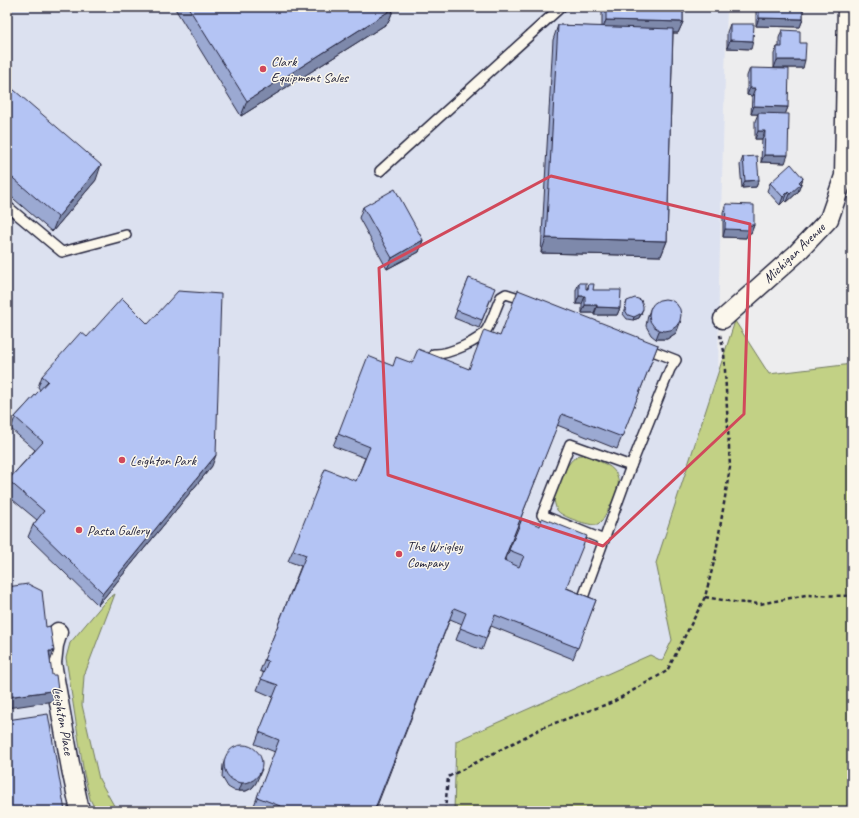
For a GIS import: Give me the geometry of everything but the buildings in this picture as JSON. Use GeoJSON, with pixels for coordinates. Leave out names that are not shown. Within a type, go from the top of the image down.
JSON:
{"type":"FeatureCollection","features":[{"type":"Feature","properties":{"kind":"street","name":"Michigan Avenue"},"geometry":{"type":"LineString","coordinates":[[721,325],[796,254],[829,219],[844,176],[848,104],[847,7]]}},
{"type":"Feature","properties":{"kind":"street","name":"Leighton Place"},"geometry":{"type":"LineString","coordinates":[[58,632],[52,662],[58,717],[80,811]]}},
{"type":"Feature","properties":{"kind":"lane"},"geometry":{"type":"LineString","coordinates":[[380,171],[561,7]]}},
{"type":"Feature","properties":{"kind":"lane"},"geometry":{"type":"LineString","coordinates":[[7,206],[62,252],[126,235]]}},
{"type":"Feature","properties":{"kind":"lane"},"geometry":{"type":"LineString","coordinates":[[434,354],[440,354],[458,349],[481,336],[487,330],[501,297],[506,294],[534,304]]}},
{"type":"Feature","properties":{"kind":"lane"},"geometry":{"type":"LineString","coordinates":[[581,603],[631,466],[670,369],[676,360],[634,343]]}},
{"type":"Feature","properties":{"kind":"lane"},"geometry":{"type":"LineString","coordinates":[[604,540],[542,515],[570,444],[631,466]]}},
{"type":"Feature","properties":{"kind":"path"},"geometry":{"type":"LineString","coordinates":[[445,811],[448,777],[544,727],[613,702],[667,671],[705,597],[715,558],[730,467],[724,351],[721,325]]}},
{"type":"Feature","properties":{"kind":"path"},"geometry":{"type":"LineString","coordinates":[[705,597],[734,602],[760,604],[806,595],[852,596]]}},
{"type":"Feature","properties":{"kind":"highlighted area"},"geometry":{"type":"Polygon","coordinates":[[[551,176],[750,224],[744,414],[603,546],[388,475],[379,268],[551,176]]]}},
{"type":"Feature","properties":{"kind":"shaded area"},"geometry":{"type":"Polygon","coordinates":[[[7,7],[727,7],[719,282],[716,653],[657,661],[455,811],[7,811],[7,7]]]}},
{"type":"Feature","properties":{"kind":"green space"},"geometry":{"type":"Polygon","coordinates":[[[735,321],[769,374],[852,364],[852,811],[454,811],[456,741],[650,655],[662,661],[672,640],[656,563],[735,321]]]}},
{"type":"Feature","properties":{"kind":"green space"},"geometry":{"type":"Polygon","coordinates":[[[580,455],[590,457],[611,467],[616,474],[618,481],[618,488],[615,496],[602,521],[598,525],[589,524],[570,518],[560,513],[555,505],[554,497],[567,467],[575,457],[580,455]]]}},
{"type":"Feature","properties":{"kind":"green space"},"geometry":{"type":"Polygon","coordinates":[[[115,594],[84,676],[82,705],[99,779],[117,811],[96,811],[90,799],[84,774],[66,658],[70,643],[103,604],[115,594]]]}},
{"type":"Feature","properties":{"kind":"place","name":"Clark Equipment Sales"},"geometry":{"type":"Point","coordinates":[263,69]}},
{"type":"Feature","properties":{"kind":"place","name":"Leighton Park"},"geometry":{"type":"Point","coordinates":[122,460]}},
{"type":"Feature","properties":{"kind":"place","name":"Pasta Gallery"},"geometry":{"type":"Point","coordinates":[79,530]}},
{"type":"Feature","properties":{"kind":"place","name":"The Wrigley Company"},"geometry":{"type":"Point","coordinates":[399,554]}}]}
